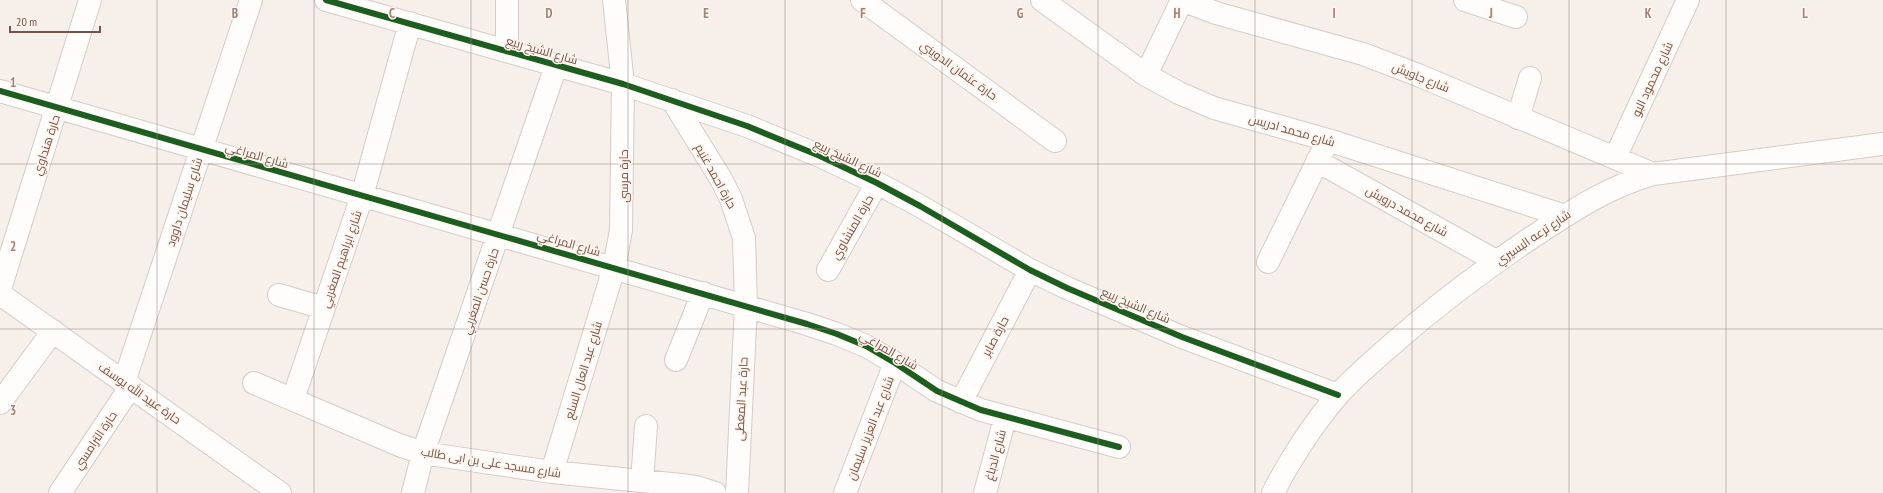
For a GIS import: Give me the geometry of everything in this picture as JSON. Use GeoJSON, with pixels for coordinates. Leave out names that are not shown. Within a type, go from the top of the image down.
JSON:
{"type":"FeatureCollection","features":[{"type":"Feature","properties":{"kind":"street","name":"شارع سليمان داوود"},"geometry":{"type":"LineString","coordinates":[[128,384],[201,150],[251,0]]}},
{"type":"Feature","properties":{"kind":"street"},"geometry":{"type":"LineString","coordinates":[[507,0],[507,50]]}},
{"type":"Feature","properties":{"kind":"street","name":"حارة مرسى"},"geometry":{"type":"LineString","coordinates":[[614,0],[623,84],[623,214],[614,268]]}},
{"type":"Feature","properties":{"kind":"street","name":"حارة عثمان الدويني"},"geometry":{"type":"LineString","coordinates":[[862,0],[1056,141]]}},
{"type":"Feature","properties":{"kind":"street","name":"شارع محمد ادريس"},"geometry":{"type":"LineString","coordinates":[[1042,0],[1146,75],[1179,94],[1214,108],[1328,140],[1564,216]]}},
{"type":"Feature","properties":{"kind":"street"},"geometry":{"type":"LineString","coordinates":[[1146,75],[1182,0]]}},
{"type":"Feature","properties":{"kind":"street","name":"شارع جاويش"},"geometry":{"type":"LineString","coordinates":[[1182,0],[1216,13],[1363,54],[1418,75],[1653,174]]}},
{"type":"Feature","properties":{"kind":"street"},"geometry":{"type":"LineString","coordinates":[[1465,0],[1516,17]]}},
{"type":"Feature","properties":{"kind":"street","name":"شارع محمود البو"},"geometry":{"type":"LineString","coordinates":[[1615,158],[1688,0]]}},
{"type":"Feature","properties":{"kind":"street","name":"حارة هنداوي"},"geometry":{"type":"LineString","coordinates":[[0,289],[57,108],[86,1]]}},
{"type":"Feature","properties":{"kind":"street","name":"شارع الشيخ ربيع"},"geometry":{"type":"LineString","coordinates":[[334,1],[623,84],[746,126],[820,156],[877,183],[920,206],[1030,270],[1067,288],[1182,337],[1338,395]]}},
{"type":"Feature","properties":{"kind":"street","name":"شارع ابراهيم المغربي"},"geometry":{"type":"LineString","coordinates":[[293,399],[362,196],[410,23]]}},
{"type":"Feature","properties":{"kind":"street","name":"حارة حسن المغربي"},"geometry":{"type":"LineString","coordinates":[[413,493],[423,453],[500,235],[556,66]]}},
{"type":"Feature","properties":{"kind":"street"},"geometry":{"type":"LineString","coordinates":[[1518,118],[1530,78]]}},
{"type":"Feature","properties":{"kind":"street","name":"شارع المراغي"},"geometry":{"type":"LineString","coordinates":[[0,91],[201,150],[746,305],[837,334],[866,346],[895,363],[916,378],[960,402],[1005,418],[1119,447]]}},
{"type":"Feature","properties":{"kind":"street","name":"حارة احمد غنيم"},"geometry":{"type":"LineString","coordinates":[[672,100],[721,179],[738,219],[744,238],[746,305]]}},
{"type":"Feature","properties":{"kind":"street"},"geometry":{"type":"LineString","coordinates":[[1268,262],[1328,140]]}},
{"type":"Feature","properties":{"kind":"street","name":"شارع ترعه البسيري"},"geometry":{"type":"LineString","coordinates":[[1273,493],[1306,438],[1338,395],[1414,325],[1496,261],[1564,216],[1606,191],[1629,181],[1653,174],[1883,144]]}},
{"type":"Feature","properties":{"kind":"street","name":"شارع محمد درويش"},"geometry":{"type":"LineString","coordinates":[[1317,161],[1496,261]]}},
{"type":"Feature","properties":{"kind":"street","name":"حارة المنشاوي"},"geometry":{"type":"LineString","coordinates":[[828,270],[877,183]]}},
{"type":"Feature","properties":{"kind":"street","name":"شارع عبد العال السلع"},"geometry":{"type":"LineString","coordinates":[[552,472],[614,268]]}},
{"type":"Feature","properties":{"kind":"street","name":"حارة صابر"},"geometry":{"type":"LineString","coordinates":[[960,402],[1030,270]]}},
{"type":"Feature","properties":{"kind":"street"},"geometry":{"type":"LineString","coordinates":[[676,360],[704,293]]}},
{"type":"Feature","properties":{"kind":"street","name":"حارة عبيد الله يوسف"},"geometry":{"type":"LineString","coordinates":[[0,294],[280,493]]}},
{"type":"Feature","properties":{"kind":"street"},"geometry":{"type":"LineString","coordinates":[[279,295],[324,308]]}},
{"type":"Feature","properties":{"kind":"street","name":"حارة عبد المعطى"},"geometry":{"type":"LineString","coordinates":[[737,493],[746,305]]}},
{"type":"Feature","properties":{"kind":"street"},"geometry":{"type":"LineString","coordinates":[[0,403],[52,331]]}},
{"type":"Feature","properties":{"kind":"street","name":"شارع عبد العزيز سليمان"},"geometry":{"type":"LineString","coordinates":[[844,493],[895,363]]}},
{"type":"Feature","properties":{"kind":"street","name":"شارع مسجد على بن ابى طالب"},"geometry":{"type":"LineString","coordinates":[[254,382],[399,445],[423,453],[552,472],[696,487],[715,493]]}},
{"type":"Feature","properties":{"kind":"street","name":"حارة الترامسي"},"geometry":{"type":"LineString","coordinates":[[60,493],[128,384]]}},
{"type":"Feature","properties":{"kind":"street","name":"شارع الدباغ"},"geometry":{"type":"LineString","coordinates":[[985,493],[1005,418]]}},
{"type":"Feature","properties":{"kind":"street"},"geometry":{"type":"LineString","coordinates":[[642,481],[646,426]]}},
{"type":"Feature","properties":{"kind":"cycle path"},"geometry":{"type":"LineString","coordinates":[[326,0],[623,84],[747,126],[820,156],[877,183],[920,206],[1030,270],[1067,288],[1182,337],[1338,395]]}},
{"type":"Feature","properties":{"kind":"cycle path"},"geometry":{"type":"LineString","coordinates":[[0,91],[807,324],[866,346],[937,391],[981,410],[1119,447]]}}]}
